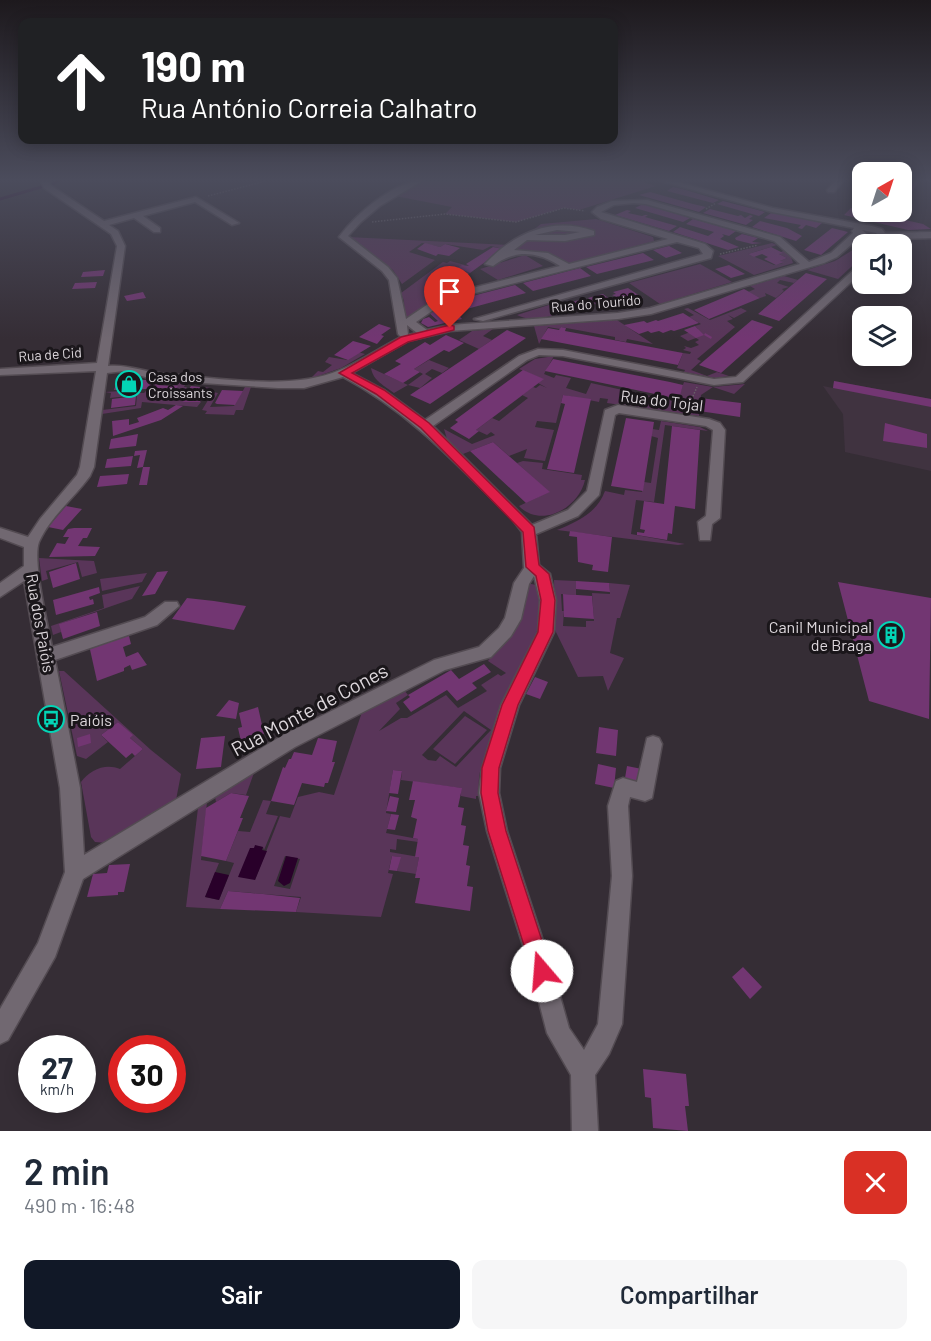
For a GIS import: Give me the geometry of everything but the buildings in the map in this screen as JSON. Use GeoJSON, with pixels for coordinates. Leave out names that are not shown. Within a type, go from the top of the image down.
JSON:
{"type":"FeatureCollection","features":[{"type":"Feature","properties":{"kind":"street"},"geometry":{"type":"LineString","coordinates":[[0,533],[31,544],[45,522],[83,476],[87,467],[121,246],[115,234]]}},
{"type":"Feature","properties":{"kind":"street"},"geometry":{"type":"LineString","coordinates":[[346,234],[344,237],[385,269],[394,280],[404,339]]}},
{"type":"Feature","properties":{"kind":"street"},"geometry":{"type":"LineString","coordinates":[[490,264],[527,235],[533,234]]}},
{"type":"Feature","properties":{"kind":"street"},"geometry":{"type":"LineString","coordinates":[[527,235],[565,238],[587,234]]}},
{"type":"Feature","properties":{"kind":"street"},"geometry":{"type":"LineString","coordinates":[[450,328],[708,256],[706,249],[662,234]]}},
{"type":"Feature","properties":{"kind":"street"},"geometry":{"type":"LineString","coordinates":[[759,234],[777,239],[807,265]]}},
{"type":"Feature","properties":{"kind":"street","name":"Rua do Tourido"},"geometry":{"type":"LineString","coordinates":[[344,373],[404,339],[424,333],[450,328],[618,316],[651,311],[828,259],[862,234]]}},
{"type":"Feature","properties":{"kind":"street"},"geometry":{"type":"LineString","coordinates":[[913,236],[931,235]]}},
{"type":"Feature","properties":{"kind":"street"},"geometry":{"type":"LineString","coordinates":[[424,333],[409,322],[444,297],[677,238]]}},
{"type":"Feature","properties":{"kind":"street"},"geometry":{"type":"LineString","coordinates":[[504,253],[537,251],[554,257],[568,267]]}},
{"type":"Feature","properties":{"kind":"street"},"geometry":{"type":"LineString","coordinates":[[425,426],[523,358],[538,352],[563,353],[700,379],[724,382],[739,380],[852,276]]}},
{"type":"Feature","properties":{"kind":"street"},"geometry":{"type":"LineString","coordinates":[[506,312],[516,323]]}},
{"type":"Feature","properties":{"kind":"street","name":"Rua de Cid"},"geometry":{"type":"LineString","coordinates":[[0,372],[124,368],[156,376],[278,385],[304,385],[344,373]]}},
{"type":"Feature","properties":{"kind":"street"},"geometry":{"type":"LineString","coordinates":[[344,373],[380,392],[425,426],[529,531],[532,567],[542,574],[548,600],[546,632],[510,705],[491,768],[489,793],[497,831],[542,971],[559,1034],[583,1072],[585,1131]]}},
{"type":"Feature","properties":{"kind":"street","name":"Rua do Tojal"},"geometry":{"type":"LineString","coordinates":[[529,531],[573,516],[587,503],[594,492],[609,413],[612,410],[709,423],[719,430],[712,518],[705,522],[705,537]]}},
{"type":"Feature","properties":{"kind":"street","name":"Rua dos Paióis"},"geometry":{"type":"LineString","coordinates":[[0,1032],[47,949],[75,872],[70,788],[31,569],[31,544]]}},
{"type":"Feature","properties":{"kind":"street","name":"Rua Monte de Cones"},"geometry":{"type":"LineString","coordinates":[[75,872],[289,741],[440,665],[485,652],[505,632],[513,619],[522,583],[532,567]]}},
{"type":"Feature","properties":{"kind":"street"},"geometry":{"type":"LineString","coordinates":[[0,591],[31,569]]}},
{"type":"Feature","properties":{"kind":"street"},"geometry":{"type":"LineString","coordinates":[[46,656],[151,621],[171,606]]}},
{"type":"Feature","properties":{"kind":"street"},"geometry":{"type":"LineString","coordinates":[[583,1072],[601,1046],[610,1024],[622,876],[618,806],[620,795],[623,787],[645,792],[653,744]]}},
{"type":"Feature","properties":{"kind":"path"},"geometry":{"type":"LineString","coordinates":[[708,256],[777,239]]}},
{"type":"Feature","properties":{"kind":"path"},"geometry":{"type":"LineString","coordinates":[[682,419],[700,379]]}},
{"type":"Feature","properties":{"kind":"shaded area"},"geometry":{"type":"Polygon","coordinates":[[[529,234],[643,234],[653,237],[654,241],[566,265],[536,253],[504,253],[529,234]]]}},
{"type":"Feature","properties":{"kind":"shaded area"},"geometry":{"type":"Polygon","coordinates":[[[348,237],[509,245],[503,249],[491,246],[483,250],[445,244],[440,247],[422,243],[409,252],[435,260],[402,284],[393,270],[348,237]]]}},
{"type":"Feature","properties":{"kind":"shaded area"},"geometry":{"type":"Polygon","coordinates":[[[772,243],[777,245],[748,254],[774,265],[783,263],[780,261],[787,258],[779,254],[784,250],[793,263],[754,275],[718,256],[772,243]]]}},
{"type":"Feature","properties":{"kind":"shaded area"},"geometry":{"type":"Polygon","coordinates":[[[852,250],[852,266],[838,279],[807,270],[835,261],[852,250]]]}},
{"type":"Feature","properties":{"kind":"shaded area"},"geometry":{"type":"Polygon","coordinates":[[[525,255],[543,266],[498,280],[480,269],[525,255]]]}},
{"type":"Feature","properties":{"kind":"shaded area"},"geometry":{"type":"Polygon","coordinates":[[[450,261],[465,265],[458,268],[470,273],[406,320],[415,330],[405,328],[404,301],[401,293],[443,262],[450,261]]]}},
{"type":"Feature","properties":{"kind":"shaded area"},"geometry":{"type":"Polygon","coordinates":[[[700,264],[732,282],[660,304],[629,283],[700,264]]]}},
{"type":"Feature","properties":{"kind":"shaded area"},"geometry":{"type":"Polygon","coordinates":[[[784,276],[798,280],[794,283],[780,280],[777,283],[789,287],[782,289],[784,291],[776,298],[765,293],[766,296],[760,298],[748,292],[755,289],[750,286],[784,276]]]}},
{"type":"Feature","properties":{"kind":"shaded area"},"geometry":{"type":"Polygon","coordinates":[[[555,303],[563,310],[553,315],[534,319],[517,315],[555,303]]]}},
{"type":"Feature","properties":{"kind":"shaded area"},"geometry":{"type":"Polygon","coordinates":[[[688,308],[710,320],[741,308],[747,311],[734,318],[728,315],[733,319],[727,321],[735,327],[697,359],[701,361],[691,370],[707,376],[717,372],[729,376],[716,378],[684,372],[685,370],[677,368],[683,353],[690,354],[691,352],[683,350],[686,348],[684,346],[691,348],[699,345],[695,342],[699,340],[696,338],[688,341],[680,336],[698,329],[695,326],[701,324],[689,317],[694,315],[684,309],[688,308]]]}},
{"type":"Feature","properties":{"kind":"shaded area"},"geometry":{"type":"Polygon","coordinates":[[[617,320],[653,344],[627,339],[626,342],[615,340],[615,337],[561,327],[560,329],[548,327],[539,344],[534,326],[617,320]]]}},
{"type":"Feature","properties":{"kind":"shaded area"},"geometry":{"type":"Polygon","coordinates":[[[493,329],[483,336],[492,340],[479,349],[459,340],[472,331],[493,329]]]}},
{"type":"Feature","properties":{"kind":"shaded area"},"geometry":{"type":"Polygon","coordinates":[[[358,352],[365,354],[341,368],[310,379],[318,371],[323,372],[332,365],[325,362],[329,357],[347,360],[358,352]]]}},
{"type":"Feature","properties":{"kind":"shaded area"},"geometry":{"type":"Polygon","coordinates":[[[554,356],[544,374],[554,378],[556,375],[571,378],[566,388],[586,394],[591,383],[677,402],[684,382],[713,387],[701,395],[699,416],[607,403],[608,399],[600,398],[599,402],[563,395],[556,423],[537,421],[535,427],[554,430],[545,461],[524,458],[527,449],[509,456],[493,442],[463,454],[447,439],[444,429],[472,444],[495,435],[491,432],[487,435],[476,430],[492,418],[499,421],[528,398],[522,395],[533,387],[540,385],[547,388],[538,383],[543,379],[519,369],[535,359],[554,356]]]}},
{"type":"Feature","properties":{"kind":"shaded area"},"geometry":{"type":"Polygon","coordinates":[[[429,360],[449,368],[442,373],[432,369],[425,374],[432,378],[420,388],[408,385],[423,374],[414,369],[429,360]]]}},
{"type":"Feature","properties":{"kind":"shaded area"},"geometry":{"type":"Polygon","coordinates":[[[371,368],[408,385],[394,393],[377,380],[371,368]]]}},
{"type":"Feature","properties":{"kind":"shaded area"},"geometry":{"type":"Polygon","coordinates":[[[156,380],[162,380],[147,400],[162,400],[171,395],[177,387],[172,386],[175,381],[186,383],[184,387],[187,387],[179,400],[201,402],[197,407],[142,402],[141,408],[102,414],[102,410],[136,406],[137,395],[110,398],[111,393],[105,392],[138,390],[137,393],[144,393],[156,380]]]}},
{"type":"Feature","properties":{"kind":"shaded area"},"geometry":{"type":"Polygon","coordinates":[[[834,381],[931,399],[931,471],[845,452],[843,414],[823,386],[833,388],[834,381]]]}},
{"type":"Feature","properties":{"kind":"shaded area"},"geometry":{"type":"Polygon","coordinates":[[[745,384],[734,394],[713,387],[745,384]]]}},
{"type":"Feature","properties":{"kind":"shaded area"},"geometry":{"type":"Polygon","coordinates":[[[245,387],[251,387],[243,410],[236,410],[234,415],[205,414],[207,411],[202,410],[213,392],[218,393],[210,407],[234,406],[245,387]]]}},
{"type":"Feature","properties":{"kind":"shaded area"},"geometry":{"type":"Polygon","coordinates":[[[661,421],[700,427],[708,431],[665,425],[654,502],[636,500],[631,534],[685,544],[557,530],[592,511],[605,491],[624,495],[625,490],[642,492],[644,482],[651,483],[658,438],[651,436],[652,429],[659,430],[661,421]]]}},
{"type":"Feature","properties":{"kind":"shaded area"},"geometry":{"type":"Polygon","coordinates":[[[523,461],[543,463],[542,469],[582,475],[581,480],[585,480],[581,490],[567,507],[558,512],[538,516],[528,513],[519,506],[549,492],[517,463],[523,461]]]}},
{"type":"Feature","properties":{"kind":"shaded area"},"geometry":{"type":"Polygon","coordinates":[[[39,558],[94,561],[97,573],[82,577],[78,562],[46,571],[48,579],[42,581],[39,558]]]}},
{"type":"Feature","properties":{"kind":"shaded area"},"geometry":{"type":"Polygon","coordinates":[[[147,573],[142,582],[102,591],[100,579],[147,573]]]}},
{"type":"Feature","properties":{"kind":"shaded area"},"geometry":{"type":"Polygon","coordinates":[[[554,580],[576,581],[576,595],[561,594],[562,611],[564,611],[563,626],[586,627],[586,621],[594,621],[592,593],[610,594],[609,583],[630,585],[620,618],[617,618],[610,653],[624,658],[608,691],[603,676],[578,677],[555,630],[554,580]]]}},
{"type":"Feature","properties":{"kind":"shaded area"},"geometry":{"type":"Polygon","coordinates":[[[527,583],[536,585],[540,601],[537,631],[501,708],[495,735],[480,771],[480,796],[476,796],[476,799],[461,796],[461,788],[401,780],[402,771],[393,770],[386,813],[391,814],[386,833],[418,839],[418,842],[397,839],[396,850],[390,849],[390,852],[419,857],[416,874],[397,871],[400,857],[392,856],[388,873],[393,874],[381,917],[296,912],[301,897],[228,891],[220,909],[186,907],[198,808],[207,802],[201,860],[219,863],[205,897],[219,900],[234,863],[226,861],[238,831],[250,832],[263,800],[271,801],[266,814],[278,816],[264,850],[263,847],[255,846],[255,880],[280,816],[290,818],[298,797],[319,792],[334,795],[362,712],[404,690],[408,695],[396,703],[400,709],[379,731],[401,718],[407,718],[446,695],[458,708],[487,691],[481,685],[498,674],[501,676],[506,673],[488,661],[518,621],[525,607],[527,583]],[[464,711],[422,755],[428,760],[436,761],[440,756],[456,767],[491,730],[464,711]],[[285,856],[274,886],[290,889],[300,859],[285,856]]]}},
{"type":"Feature","properties":{"kind":"shaded area"},"geometry":{"type":"Polygon","coordinates":[[[140,586],[132,599],[60,624],[61,632],[53,635],[51,626],[104,608],[102,595],[140,586]]]}},
{"type":"Feature","properties":{"kind":"shaded area"},"geometry":{"type":"Polygon","coordinates":[[[59,671],[64,671],[151,750],[181,774],[176,800],[107,843],[95,842],[91,837],[81,782],[89,774],[103,767],[120,769],[143,749],[130,738],[132,735],[118,722],[101,735],[108,742],[86,759],[77,756],[59,671]]]}},
{"type":"Feature","properties":{"kind":"shaded area"},"geometry":{"type":"Polygon","coordinates":[[[465,716],[487,730],[455,764],[433,749],[465,716]]]}},
{"type":"Feature","properties":{"kind":"shaded area"},"geometry":{"type":"Polygon","coordinates":[[[255,770],[246,795],[231,793],[216,802],[215,797],[255,770]]]}},
{"type":"Feature","properties":{"kind":"shaded area"},"geometry":{"type":"Polygon","coordinates":[[[255,845],[267,851],[255,880],[238,877],[250,848],[254,848],[255,845]]]}},
{"type":"Feature","properties":{"kind":"shaded area"},"geometry":{"type":"Polygon","coordinates":[[[286,856],[298,858],[290,883],[284,886],[278,881],[286,856]]]}},
{"type":"Feature","properties":{"kind":"shaded area"},"geometry":{"type":"Polygon","coordinates":[[[215,872],[229,875],[219,900],[205,897],[215,872]]]}},
{"type":"Feature","properties":{"kind":"place","name":"Casa dos Croissants"},"geometry":{"type":"Point","coordinates":[129,384]}},
{"type":"Feature","properties":{"kind":"place","name":"Canil Municipal de Braga"},"geometry":{"type":"Point","coordinates":[891,635]}},
{"type":"Feature","properties":{"kind":"place","name":"Paióis"},"geometry":{"type":"Point","coordinates":[51,719]}},
{"type":"Feature","properties":{"kind":"route"},"geometry":{"type":"LineString","coordinates":[[450,328],[404,339],[344,373],[380,392],[425,426],[518,516],[529,531],[532,567],[542,574],[548,600],[546,632],[510,705],[491,768],[489,793],[497,831],[542,971]]}}]}
